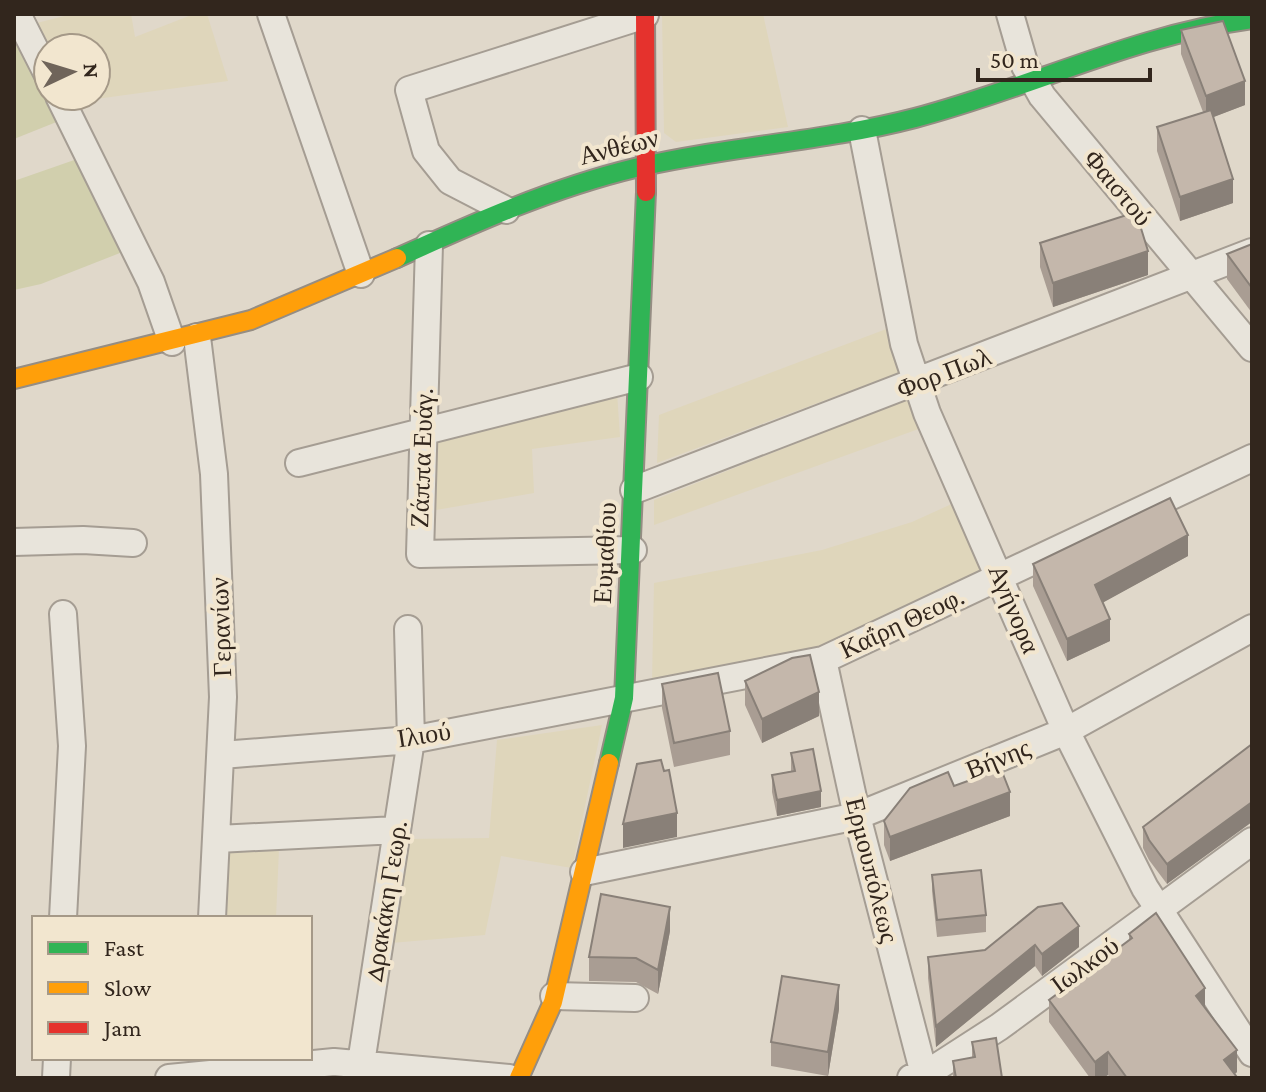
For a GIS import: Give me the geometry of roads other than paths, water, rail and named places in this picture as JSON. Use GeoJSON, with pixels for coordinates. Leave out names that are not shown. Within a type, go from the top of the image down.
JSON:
{"type":"FeatureCollection","features":[{"type":"Feature","properties":{"kind":"street"},"geometry":{"type":"LineString","coordinates":[[17,14],[32,44]]}},
{"type":"Feature","properties":{"kind":"street"},"geometry":{"type":"LineString","coordinates":[[271,14],[361,274]]}},
{"type":"Feature","properties":{"kind":"street"},"geometry":{"type":"LineString","coordinates":[[506,210],[450,181],[426,151],[409,90],[645,14]]}},
{"type":"Feature","properties":{"kind":"street","name":"Ευμαθίου"},"geometry":{"type":"LineString","coordinates":[[519,1078],[554,996],[624,698],[633,550],[646,165],[645,14]]}},
{"type":"Feature","properties":{"kind":"street","name":"Φαιστού"},"geometry":{"type":"LineString","coordinates":[[1010,14],[1020,52],[1032,80],[1252,348]]}},
{"type":"Feature","properties":{"kind":"street","name":"Ανθέων"},"geometry":{"type":"LineString","coordinates":[[14,379],[184,340],[284,308],[506,210],[562,189],[646,165],[862,130],[927,115],[1170,32],[1252,19]]}},
{"type":"Feature","properties":{"kind":"street","name":"Γερανίων"},"geometry":{"type":"LineString","coordinates":[[67,112],[132,240],[161,307],[184,340],[214,474],[221,610],[222,755],[212,916]]}},
{"type":"Feature","properties":{"kind":"street","name":"Αγήνορα"},"geometry":{"type":"LineString","coordinates":[[862,130],[916,384],[1066,731],[1158,911],[1252,1053]]}},
{"type":"Feature","properties":{"kind":"street","name":"Ζάππα Ευάγ."},"geometry":{"type":"LineString","coordinates":[[429,245],[420,554],[633,550]]}},
{"type":"Feature","properties":{"kind":"street","name":"Φορ Πωλ"},"geometry":{"type":"LineString","coordinates":[[634,490],[916,384],[1252,252]]}},
{"type":"Feature","properties":{"kind":"street"},"geometry":{"type":"LineString","coordinates":[[299,463],[423,429],[639,377]]}},
{"type":"Feature","properties":{"kind":"street","name":"Καΐρη Θεοφ."},"geometry":{"type":"LineString","coordinates":[[624,698],[823,660],[1252,458]]}},
{"type":"Feature","properties":{"kind":"street"},"geometry":{"type":"LineString","coordinates":[[14,542],[83,540],[133,543]]}},
{"type":"Feature","properties":{"kind":"street"},"geometry":{"type":"LineString","coordinates":[[63,614],[72,746],[63,916]]}},
{"type":"Feature","properties":{"kind":"street","name":"Βήνης"},"geometry":{"type":"LineString","coordinates":[[584,872],[857,816],[1066,731],[1252,628]]}},
{"type":"Feature","properties":{"kind":"street","name":"Δρακάκη Γεωρ."},"geometry":{"type":"LineString","coordinates":[[361,1063],[411,740],[408,629]]}},
{"type":"Feature","properties":{"kind":"street","name":"Ερμουπόλεως"},"geometry":{"type":"LineString","coordinates":[[823,660],[920,1076]]}},
{"type":"Feature","properties":{"kind":"street","name":"Ιλιού"},"geometry":{"type":"LineString","coordinates":[[222,755],[411,740],[624,698]]}},
{"type":"Feature","properties":{"kind":"street"},"geometry":{"type":"LineString","coordinates":[[218,839],[397,830]]}},
{"type":"Feature","properties":{"kind":"street","name":"Ιωλκού"},"geometry":{"type":"LineString","coordinates":[[920,1076],[999,1027],[1252,841]]}},
{"type":"Feature","properties":{"kind":"street"},"geometry":{"type":"LineString","coordinates":[[554,996],[635,998]]}},
{"type":"Feature","properties":{"kind":"street"},"geometry":{"type":"LineString","coordinates":[[169,1078],[201,1071],[334,1062],[509,1078]]}}]}
